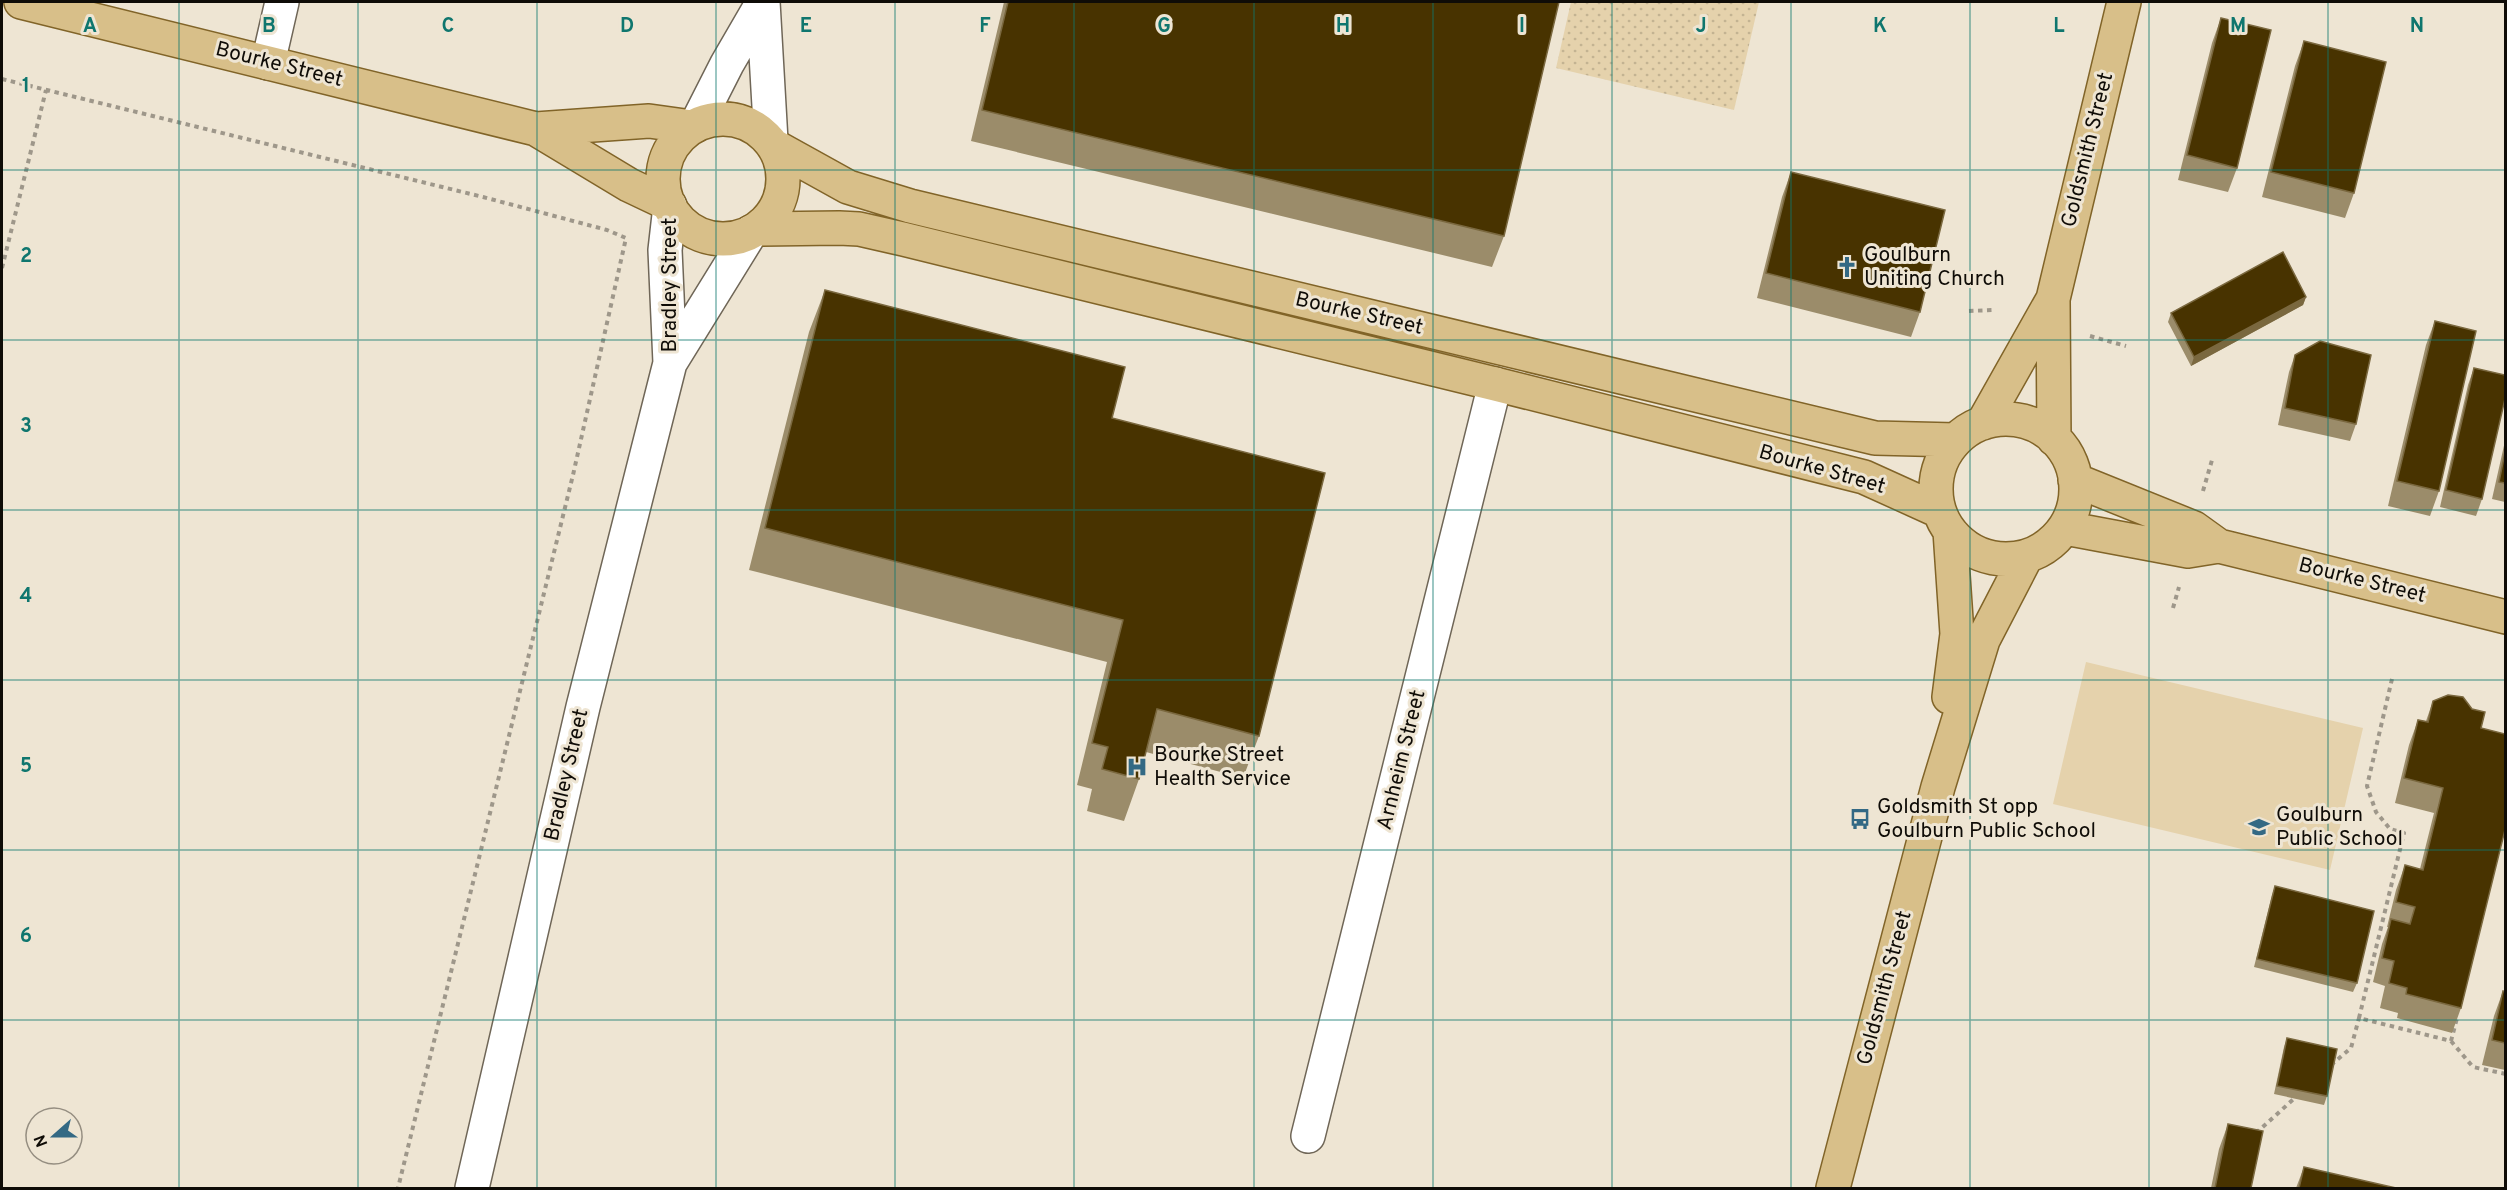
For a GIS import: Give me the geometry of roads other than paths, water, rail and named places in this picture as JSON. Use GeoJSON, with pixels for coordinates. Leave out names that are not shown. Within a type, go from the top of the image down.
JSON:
{"type":"FeatureCollection","features":[{"type":"Feature","properties":{"kind":"main road","name":"Bourke Street"},"geometry":{"type":"LineString","coordinates":[[21,2],[536,129],[629,185],[669,205]]}},
{"type":"Feature","properties":{"kind":"main road","name":"Goldsmith Street"},"geometry":{"type":"LineString","coordinates":[[2054,439],[2053,299],[2124,2]]}},
{"type":"Feature","properties":{"kind":"main road"},"geometry":{"type":"LineString","coordinates":[[712,120],[736,120],[752,125],[772,144],[783,172],[782,191],[770,217],[754,231],[732,239],[700,234],[683,223],[669,205],[663,178],[666,161],[673,145],[694,126],[712,120]]}},
{"type":"Feature","properties":{"kind":"main road","name":"Bourke Street"},"geometry":{"type":"LineString","coordinates":[[536,129],[649,121],[694,126]]}},
{"type":"Feature","properties":{"kind":"main road","name":"Bourke Street"},"geometry":{"type":"LineString","coordinates":[[772,144],[848,187],[910,206],[1875,438],[1970,431]]}},
{"type":"Feature","properties":{"kind":"main road","name":"Bourke Street"},"geometry":{"type":"LineString","coordinates":[[754,231],[828,227],[859,229],[1495,384],[1864,477],[1945,521]]}},
{"type":"Feature","properties":{"kind":"main road","name":"Goldsmith Street"},"geometry":{"type":"LineString","coordinates":[[1970,431],[2053,299]]}},
{"type":"Feature","properties":{"kind":"main road"},"geometry":{"type":"LineString","coordinates":[[2002,419],[2021,421],[2039,427],[2054,439],[2068,458],[2075,480],[2074,505],[2065,528],[2041,550],[2026,557],[2010,560],[1992,558],[1976,553],[1945,521],[1936,492],[1938,473],[1945,455],[1970,431],[2002,419]]}},
{"type":"Feature","properties":{"kind":"main road","name":"Bourke Street"},"geometry":{"type":"LineString","coordinates":[[2075,480],[2194,528],[2219,546],[2505,617]]}},
{"type":"Feature","properties":{"kind":"main road","name":"Goldsmith Street"},"geometry":{"type":"LineString","coordinates":[[1938,787],[1957,634],[1945,521]]}},
{"type":"Feature","properties":{"kind":"main road","name":"Bourke Street"},"geometry":{"type":"LineString","coordinates":[[2065,528],[2188,551],[2219,546]]}},
{"type":"Feature","properties":{"kind":"main road","name":"Goldsmith Street"},"geometry":{"type":"LineString","coordinates":[[1833,1188],[1938,787],[1983,640],[2026,557]]}},
{"type":"Feature","properties":{"kind":"street"},"geometry":{"type":"LineString","coordinates":[[268,63],[282,2]]}},
{"type":"Feature","properties":{"kind":"street"},"geometry":{"type":"LineString","coordinates":[[694,126],[763,2]]}},
{"type":"Feature","properties":{"kind":"street"},"geometry":{"type":"LineString","coordinates":[[763,2],[772,144]]}},
{"type":"Feature","properties":{"kind":"street","name":"Bradley Street"},"geometry":{"type":"LineString","coordinates":[[472,1188],[583,707],[670,363],[666,250],[669,205]]}},
{"type":"Feature","properties":{"kind":"street","name":"Bradley Street"},"geometry":{"type":"LineString","coordinates":[[670,363],[754,231]]}},
{"type":"Feature","properties":{"kind":"street","name":"Arnheim Street"},"geometry":{"type":"LineString","coordinates":[[1308,1136],[1495,384]]}},
{"type":"Feature","properties":{"kind":"place","name":"Goulburn Uniting Church"},"geometry":{"type":"Point","coordinates":[1847,267]}},
{"type":"Feature","properties":{"kind":"place","name":"Bourke Street Health Service"},"geometry":{"type":"Point","coordinates":[1137,767]}},
{"type":"Feature","properties":{"kind":"place","name":"Goldsmith St opp Goulburn Public School"},"geometry":{"type":"Point","coordinates":[1860,819]}},
{"type":"Feature","properties":{"kind":"place","name":"Goulburn Public School"},"geometry":{"type":"Point","coordinates":[2259,827]}}]}
